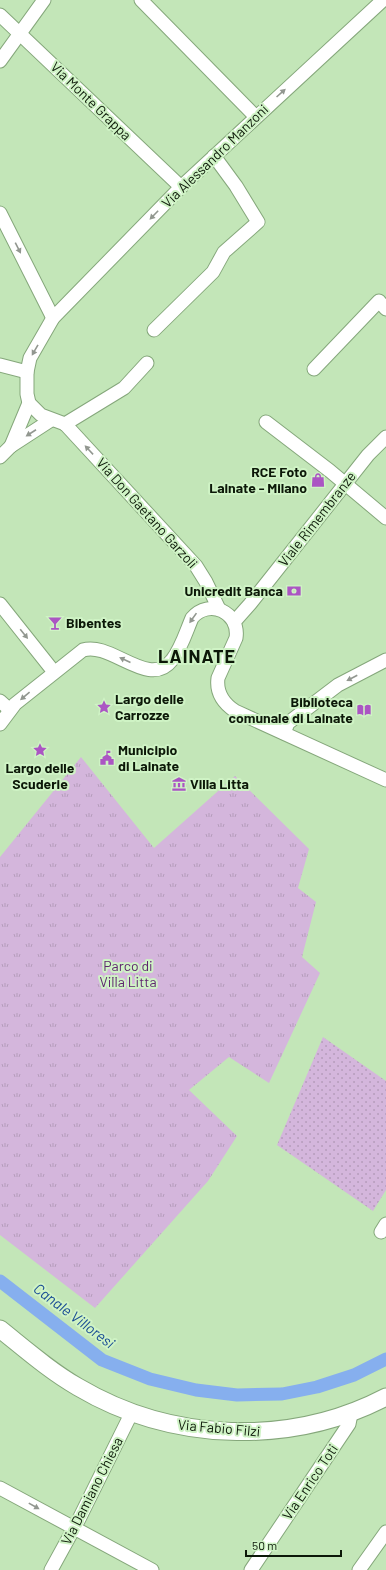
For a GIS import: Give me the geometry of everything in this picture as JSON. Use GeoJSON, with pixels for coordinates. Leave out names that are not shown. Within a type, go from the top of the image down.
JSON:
{"type":"FeatureCollection","features":[{"type":"Feature","properties":{"kind":"street"},"geometry":{"type":"LineString","coordinates":[[0,61],[44,0]]}},
{"type":"Feature","properties":{"kind":"street"},"geometry":{"type":"LineString","coordinates":[[141,0],[256,116]]}},
{"type":"Feature","properties":{"kind":"street","name":"Via Alessandro Manzoni"},"geometry":{"type":"LineString","coordinates":[[26,378],[30,358],[53,318],[181,187],[383,0]]}},
{"type":"Feature","properties":{"kind":"street","name":"Via Monte Grappa"},"geometry":{"type":"LineString","coordinates":[[0,15],[181,187]]}},
{"type":"Feature","properties":{"kind":"street"},"geometry":{"type":"LineString","coordinates":[[154,330],[213,272],[224,252],[258,222],[236,186],[214,156]]}},
{"type":"Feature","properties":{"kind":"street"},"geometry":{"type":"LineString","coordinates":[[0,213],[53,318]]}},
{"type":"Feature","properties":{"kind":"street"},"geometry":{"type":"LineString","coordinates":[[314,369],[378,301],[386,308]]}},
{"type":"Feature","properties":{"kind":"street"},"geometry":{"type":"LineString","coordinates":[[29,403],[41,415],[65,424],[124,388],[147,363]]}},
{"type":"Feature","properties":{"kind":"street"},"geometry":{"type":"LineString","coordinates":[[0,364],[26,378],[29,403],[11,446]]}},
{"type":"Feature","properties":{"kind":"street"},"geometry":{"type":"LineString","coordinates":[[0,456],[11,446],[51,420]]}},
{"type":"Feature","properties":{"kind":"street"},"geometry":{"type":"LineString","coordinates":[[266,422],[330,471],[386,518]]}},
{"type":"Feature","properties":{"kind":"street","name":"Via Don Gaetano Garzoli"},"geometry":{"type":"LineString","coordinates":[[65,424],[196,566],[227,615]]}},
{"type":"Feature","properties":{"kind":"street","name":"Viale Rimembranze"},"geometry":{"type":"LineString","coordinates":[[227,615],[250,604],[368,454],[386,437]]}},
{"type":"Feature","properties":{"kind":"street"},"geometry":{"type":"LineString","coordinates":[[0,604],[54,672]]}},
{"type":"Feature","properties":{"kind":"street"},"geometry":{"type":"LineString","coordinates":[[0,724],[10,710],[22,698],[83,650],[93,648],[102,650],[144,669],[151,670],[166,666],[172,660],[192,618],[196,613],[207,609],[227,615],[236,627],[236,638],[218,678],[217,685],[219,694],[225,703],[235,711],[386,780]]}},
{"type":"Feature","properties":{"kind":"street"},"geometry":{"type":"LineString","coordinates":[[284,733],[288,723],[338,685],[386,660]]}},
{"type":"Feature","properties":{"kind":"street"},"geometry":{"type":"LineString","coordinates":[[0,701],[10,710]]}},
{"type":"Feature","properties":{"kind":"street","name":"Via Fabio Filzi"},"geometry":{"type":"LineString","coordinates":[[0,1329],[51,1369],[78,1387],[132,1412],[162,1422],[188,1427],[228,1431],[261,1432],[291,1429],[349,1413],[386,1397]]}},
{"type":"Feature","properties":{"kind":"street","name":"Via Damiano Chiesa"},"geometry":{"type":"LineString","coordinates":[[51,1570],[74,1528],[132,1412]]}},
{"type":"Feature","properties":{"kind":"street","name":"Via Enrico Toti"},"geometry":{"type":"LineString","coordinates":[[251,1570],[348,1424],[350,1419],[349,1413]]}},
{"type":"Feature","properties":{"kind":"street"},"geometry":{"type":"LineString","coordinates":[[0,1488],[152,1570]]}},
{"type":"Feature","properties":{"kind":"street"},"geometry":{"type":"LineString","coordinates":[[359,1570],[386,1532]]}},
{"type":"Feature","properties":{"kind":"green space","name":"Parco di Villa Litta"},"geometry":{"type":"Polygon","coordinates":[[[81,757],[154,848],[235,776],[309,849],[298,888],[316,902],[302,957],[320,973],[269,1083],[229,1057],[189,1090],[237,1136],[208,1181],[95,1308],[0,1235],[0,857],[81,757]]]}},
{"type":"Feature","properties":{"kind":"green space"},"geometry":{"type":"Polygon","coordinates":[[[323,1037],[386,1081],[386,1190],[373,1211],[277,1145],[323,1037]]]}},
{"type":"Feature","properties":{"kind":"waterway","name":"Canale Villoresi"},"geometry":{"type":"LineString","coordinates":[[0,1281],[102,1360],[150,1379],[196,1390],[237,1395],[282,1394],[317,1387],[354,1375],[386,1359]]}},
{"type":"Feature","properties":{"kind":"place","name":"RCE Foto Lainate - Milano"},"geometry":{"type":"Point","coordinates":[318,480]}},
{"type":"Feature","properties":{"kind":"place","name":"Unicredit Banca"},"geometry":{"type":"Point","coordinates":[294,591]}},
{"type":"Feature","properties":{"kind":"place","name":"Bibentes"},"geometry":{"type":"Point","coordinates":[55,623]}},
{"type":"Feature","properties":{"kind":"place","name":"Largo delle Carrozze"},"geometry":{"type":"Point","coordinates":[104,707]}},
{"type":"Feature","properties":{"kind":"place","name":"Biblioteca comunale di Lainate"},"geometry":{"type":"Point","coordinates":[364,710]}},
{"type":"Feature","properties":{"kind":"place","name":"Largo delle Scuderie"},"geometry":{"type":"Point","coordinates":[40,750]}},
{"type":"Feature","properties":{"kind":"place","name":"Municipio di Lainate"},"geometry":{"type":"Point","coordinates":[107,758]}},
{"type":"Feature","properties":{"kind":"place","name":"Villa Litta"},"geometry":{"type":"Point","coordinates":[179,784]}},
{"type":"Feature","properties":{"kind":"district","name":"LAINATE"},"geometry":{"type":"Point","coordinates":[197,657]}}]}
